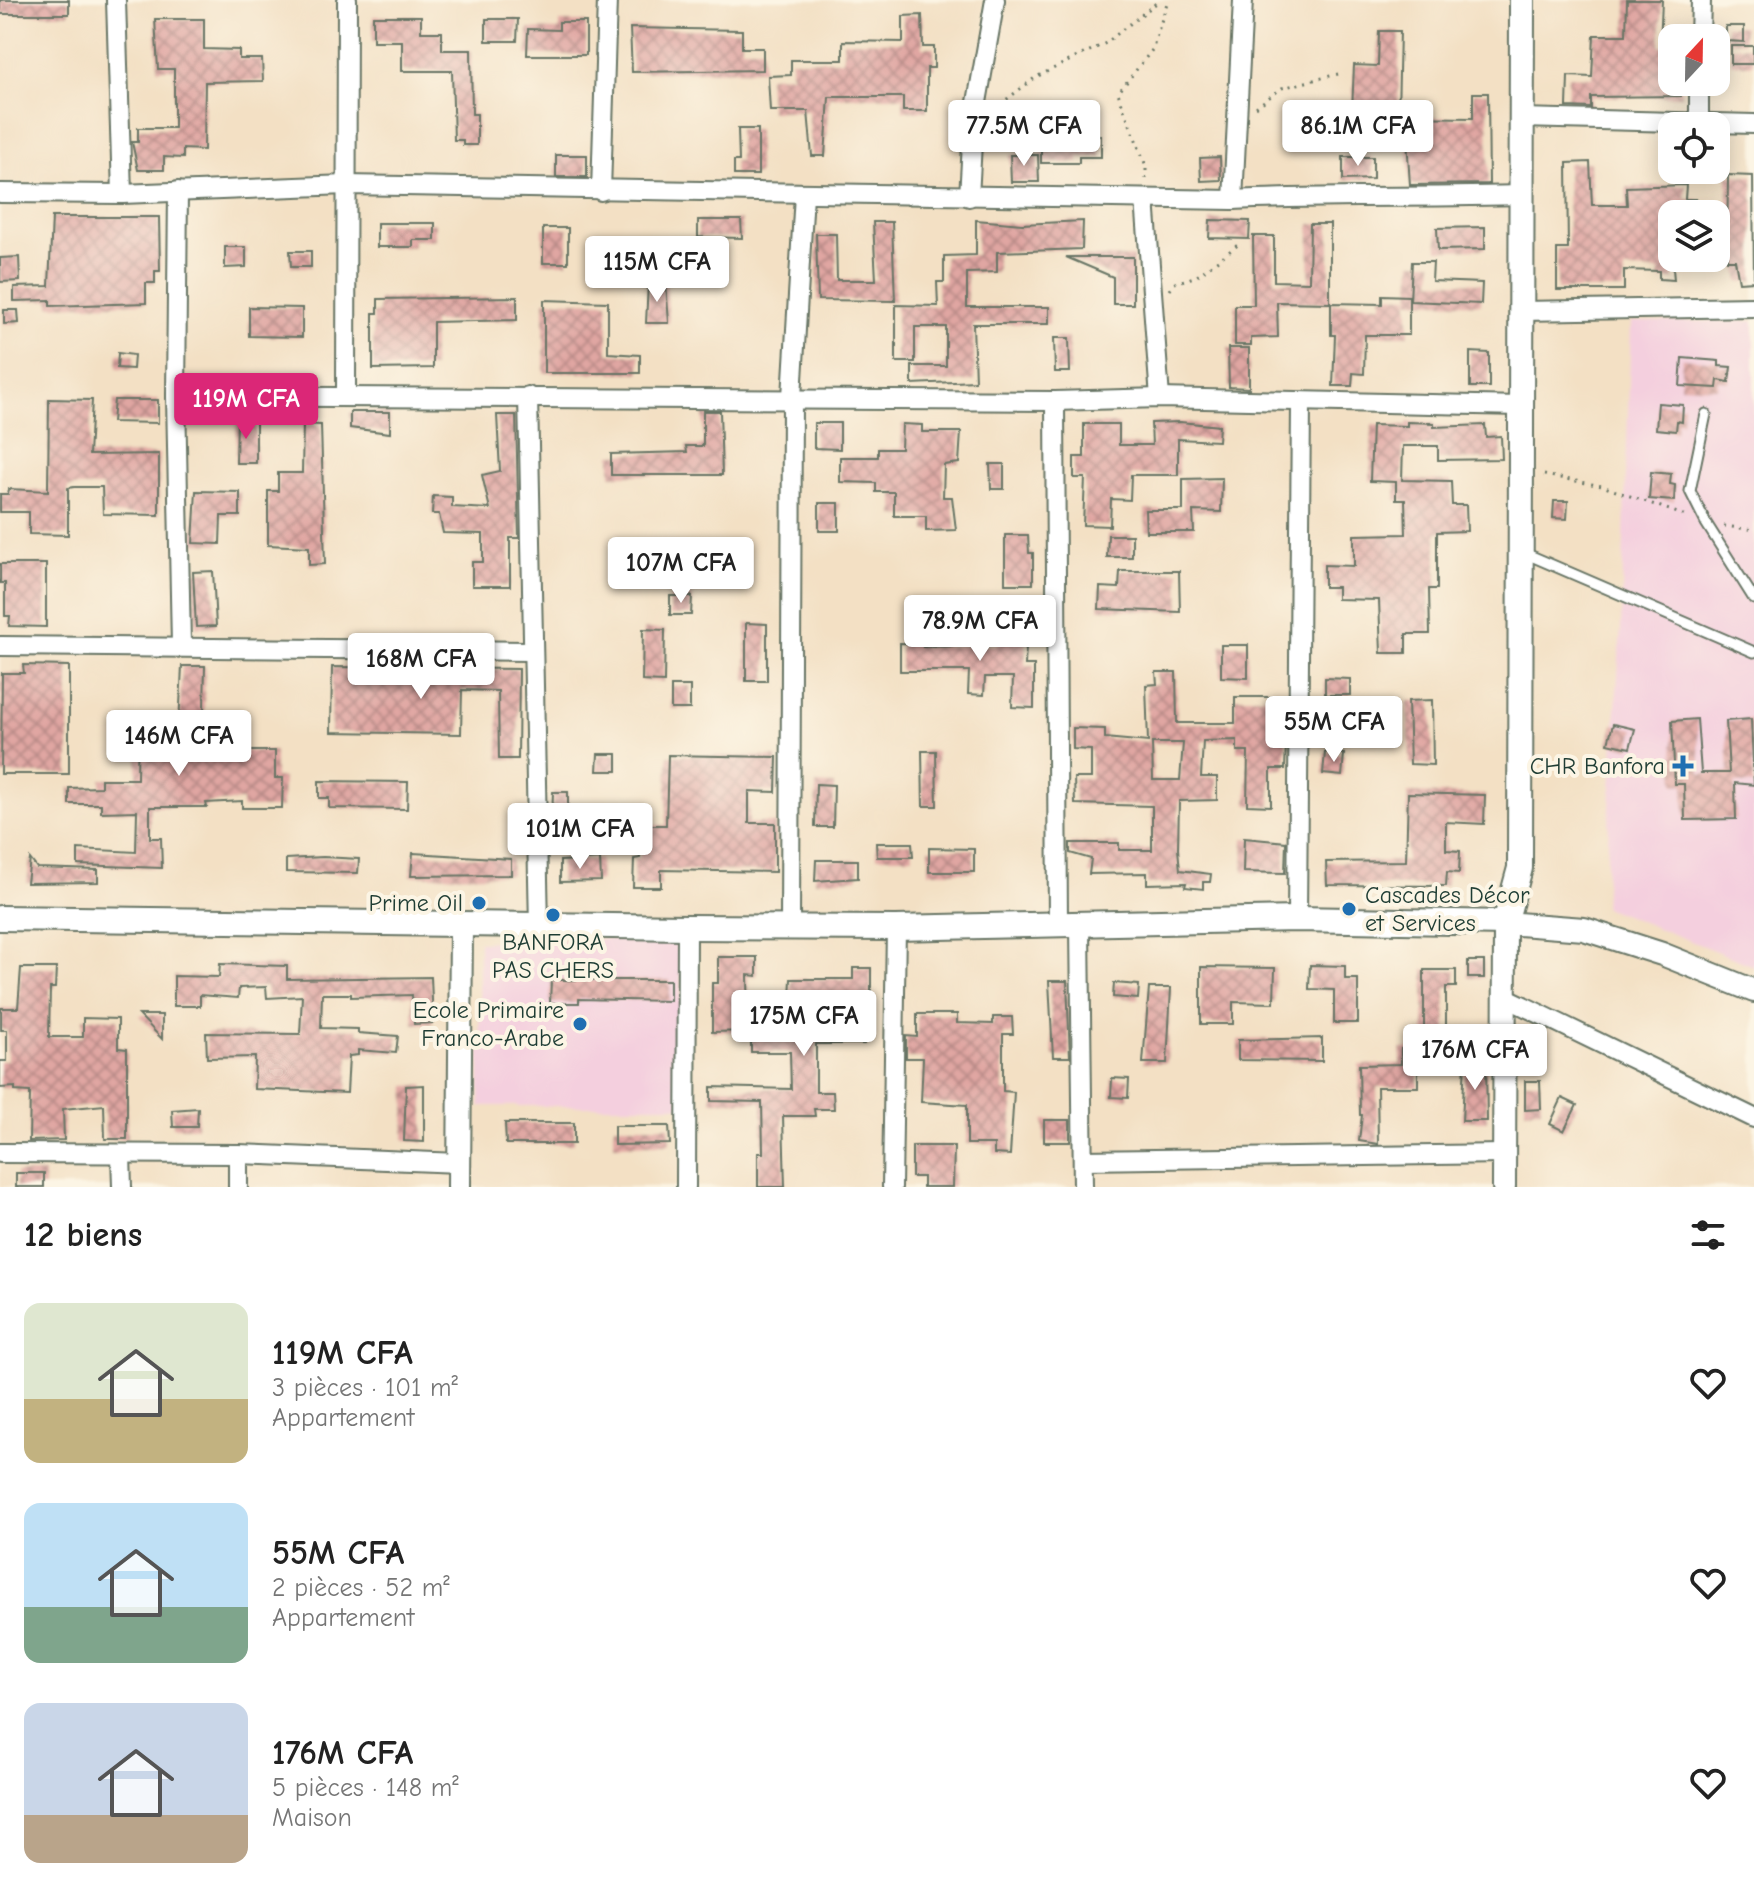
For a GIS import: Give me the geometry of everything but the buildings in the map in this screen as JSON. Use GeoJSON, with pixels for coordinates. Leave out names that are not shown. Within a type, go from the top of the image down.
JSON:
{"type":"FeatureCollection","features":[{"type":"Feature","properties":{"kind":"main road"},"geometry":{"type":"LineString","coordinates":[[0,918],[461,927],[896,928],[1297,919],[1505,923],[1520,868],[1522,0]]}},
{"type":"Feature","properties":{"kind":"street"},"geometry":{"type":"LineString","coordinates":[[116,0],[122,194]]}},
{"type":"Feature","properties":{"kind":"street"},"geometry":{"type":"LineString","coordinates":[[346,396],[347,0]]}},
{"type":"Feature","properties":{"kind":"street"},"geometry":{"type":"LineString","coordinates":[[601,191],[607,0]]}},
{"type":"Feature","properties":{"kind":"street"},"geometry":{"type":"LineString","coordinates":[[969,197],[973,125],[995,0]]}},
{"type":"Feature","properties":{"kind":"street"},"geometry":{"type":"LineString","coordinates":[[1233,200],[1243,0]]}},
{"type":"Feature","properties":{"kind":"street"},"geometry":{"type":"LineString","coordinates":[[1700,24],[1701,0]]}},
{"type":"Feature","properties":{"kind":"street"},"geometry":{"type":"LineString","coordinates":[[1521,118],[1658,123]]}},
{"type":"Feature","properties":{"kind":"street"},"geometry":{"type":"LineString","coordinates":[[1730,124],[1754,124]]}},
{"type":"Feature","properties":{"kind":"street"},"geometry":{"type":"LineString","coordinates":[[0,193],[122,194],[346,185],[1233,200],[1324,196],[1419,198],[1523,195]]}},
{"type":"Feature","properties":{"kind":"street"},"geometry":{"type":"LineString","coordinates":[[178,191],[176,396],[181,645]]}},
{"type":"Feature","properties":{"kind":"street"},"geometry":{"type":"LineString","coordinates":[[790,928],[792,397],[804,194]]}},
{"type":"Feature","properties":{"kind":"street"},"geometry":{"type":"LineString","coordinates":[[1145,199],[1160,398]]}},
{"type":"Feature","properties":{"kind":"street"},"geometry":{"type":"LineString","coordinates":[[1521,311],[1754,307]]}},
{"type":"Feature","properties":{"kind":"street"},"geometry":{"type":"LineString","coordinates":[[176,396],[792,397],[1055,401],[1160,398],[1521,406]]}},
{"type":"Feature","properties":{"kind":"street"},"geometry":{"type":"LineString","coordinates":[[528,396],[539,927]]}},
{"type":"Feature","properties":{"kind":"street"},"geometry":{"type":"LineString","coordinates":[[1055,401],[1069,926],[1083,1187]]}},
{"type":"Feature","properties":{"kind":"street"},"geometry":{"type":"LineString","coordinates":[[1297,919],[1301,402]]}},
{"type":"Feature","properties":{"kind":"street"},"geometry":{"type":"LineString","coordinates":[[0,646],[181,645],[533,651]]}},
{"type":"Feature","properties":{"kind":"street"},"geometry":{"type":"LineString","coordinates":[[1504,1187],[1505,923],[1584,929],[1662,954],[1754,991]]}},
{"type":"Feature","properties":{"kind":"street"},"geometry":{"type":"LineString","coordinates":[[459,1187],[461,927]]}},
{"type":"Feature","properties":{"kind":"street"},"geometry":{"type":"LineString","coordinates":[[686,1187],[687,927]]}},
{"type":"Feature","properties":{"kind":"street"},"geometry":{"type":"LineString","coordinates":[[892,1187],[896,928]]}},
{"type":"Feature","properties":{"kind":"street"},"geometry":{"type":"LineString","coordinates":[[1505,997],[1754,1118]]}},
{"type":"Feature","properties":{"kind":"street"},"geometry":{"type":"LineString","coordinates":[[0,1153],[238,1154],[459,1163]]}},
{"type":"Feature","properties":{"kind":"street"},"geometry":{"type":"LineString","coordinates":[[121,1154],[122,1187]]}},
{"type":"Feature","properties":{"kind":"street"},"geometry":{"type":"LineString","coordinates":[[238,1154],[238,1187]]}},
{"type":"Feature","properties":{"kind":"street"},"geometry":{"type":"LineString","coordinates":[[1083,1160],[1504,1154]]}},
{"type":"Feature","properties":{"kind":"lane"},"geometry":{"type":"LineString","coordinates":[[1706,414],[1690,491],[1706,523],[1754,599]]}},
{"type":"Feature","properties":{"kind":"lane"},"geometry":{"type":"LineString","coordinates":[[1520,552],[1754,652]]}},
{"type":"Feature","properties":{"kind":"path"},"geometry":{"type":"LineString","coordinates":[[973,125],[1036,77],[1106,43],[1160,0]]}},
{"type":"Feature","properties":{"kind":"path"},"geometry":{"type":"LineString","coordinates":[[1145,199],[1146,166],[1118,93],[1152,50],[1168,0]]}},
{"type":"Feature","properties":{"kind":"path"},"geometry":{"type":"LineString","coordinates":[[1237,120],[1282,88],[1342,73]]}},
{"type":"Feature","properties":{"kind":"path"},"geometry":{"type":"LineString","coordinates":[[1153,318],[1175,283],[1197,276],[1239,244]]}},
{"type":"Feature","properties":{"kind":"path"},"geometry":{"type":"LineString","coordinates":[[1520,471],[1602,486],[1706,523],[1754,530]]}},
{"type":"Feature","properties":{"kind":"shaded area","name":"CHR Banfora"},"geometry":{"type":"Polygon","coordinates":[[[1754,321],[1754,966],[1604,907],[1621,625],[1631,322],[1754,321]]]}},
{"type":"Feature","properties":{"kind":"shaded area","name":"Ecole Primaire Franco-Arabe"},"geometry":{"type":"Polygon","coordinates":[[[681,937],[681,1106],[480,1106],[479,942],[681,937]]]}},
{"type":"Feature","properties":{"kind":"place","name":"CHR Banfora"},"geometry":{"type":"Point","coordinates":[1683,766]}},
{"type":"Feature","properties":{"kind":"place","name":"Prime Oil"},"geometry":{"type":"Point","coordinates":[479,903]}},
{"type":"Feature","properties":{"kind":"place","name":"Cascades Décor et Services"},"geometry":{"type":"Point","coordinates":[1349,909]}},
{"type":"Feature","properties":{"kind":"place","name":"BANFORA PAS CHERS"},"geometry":{"type":"Point","coordinates":[553,915]}},
{"type":"Feature","properties":{"kind":"place","name":"Ecole Primaire Franco-Arabe"},"geometry":{"type":"Point","coordinates":[580,1024]}}]}
